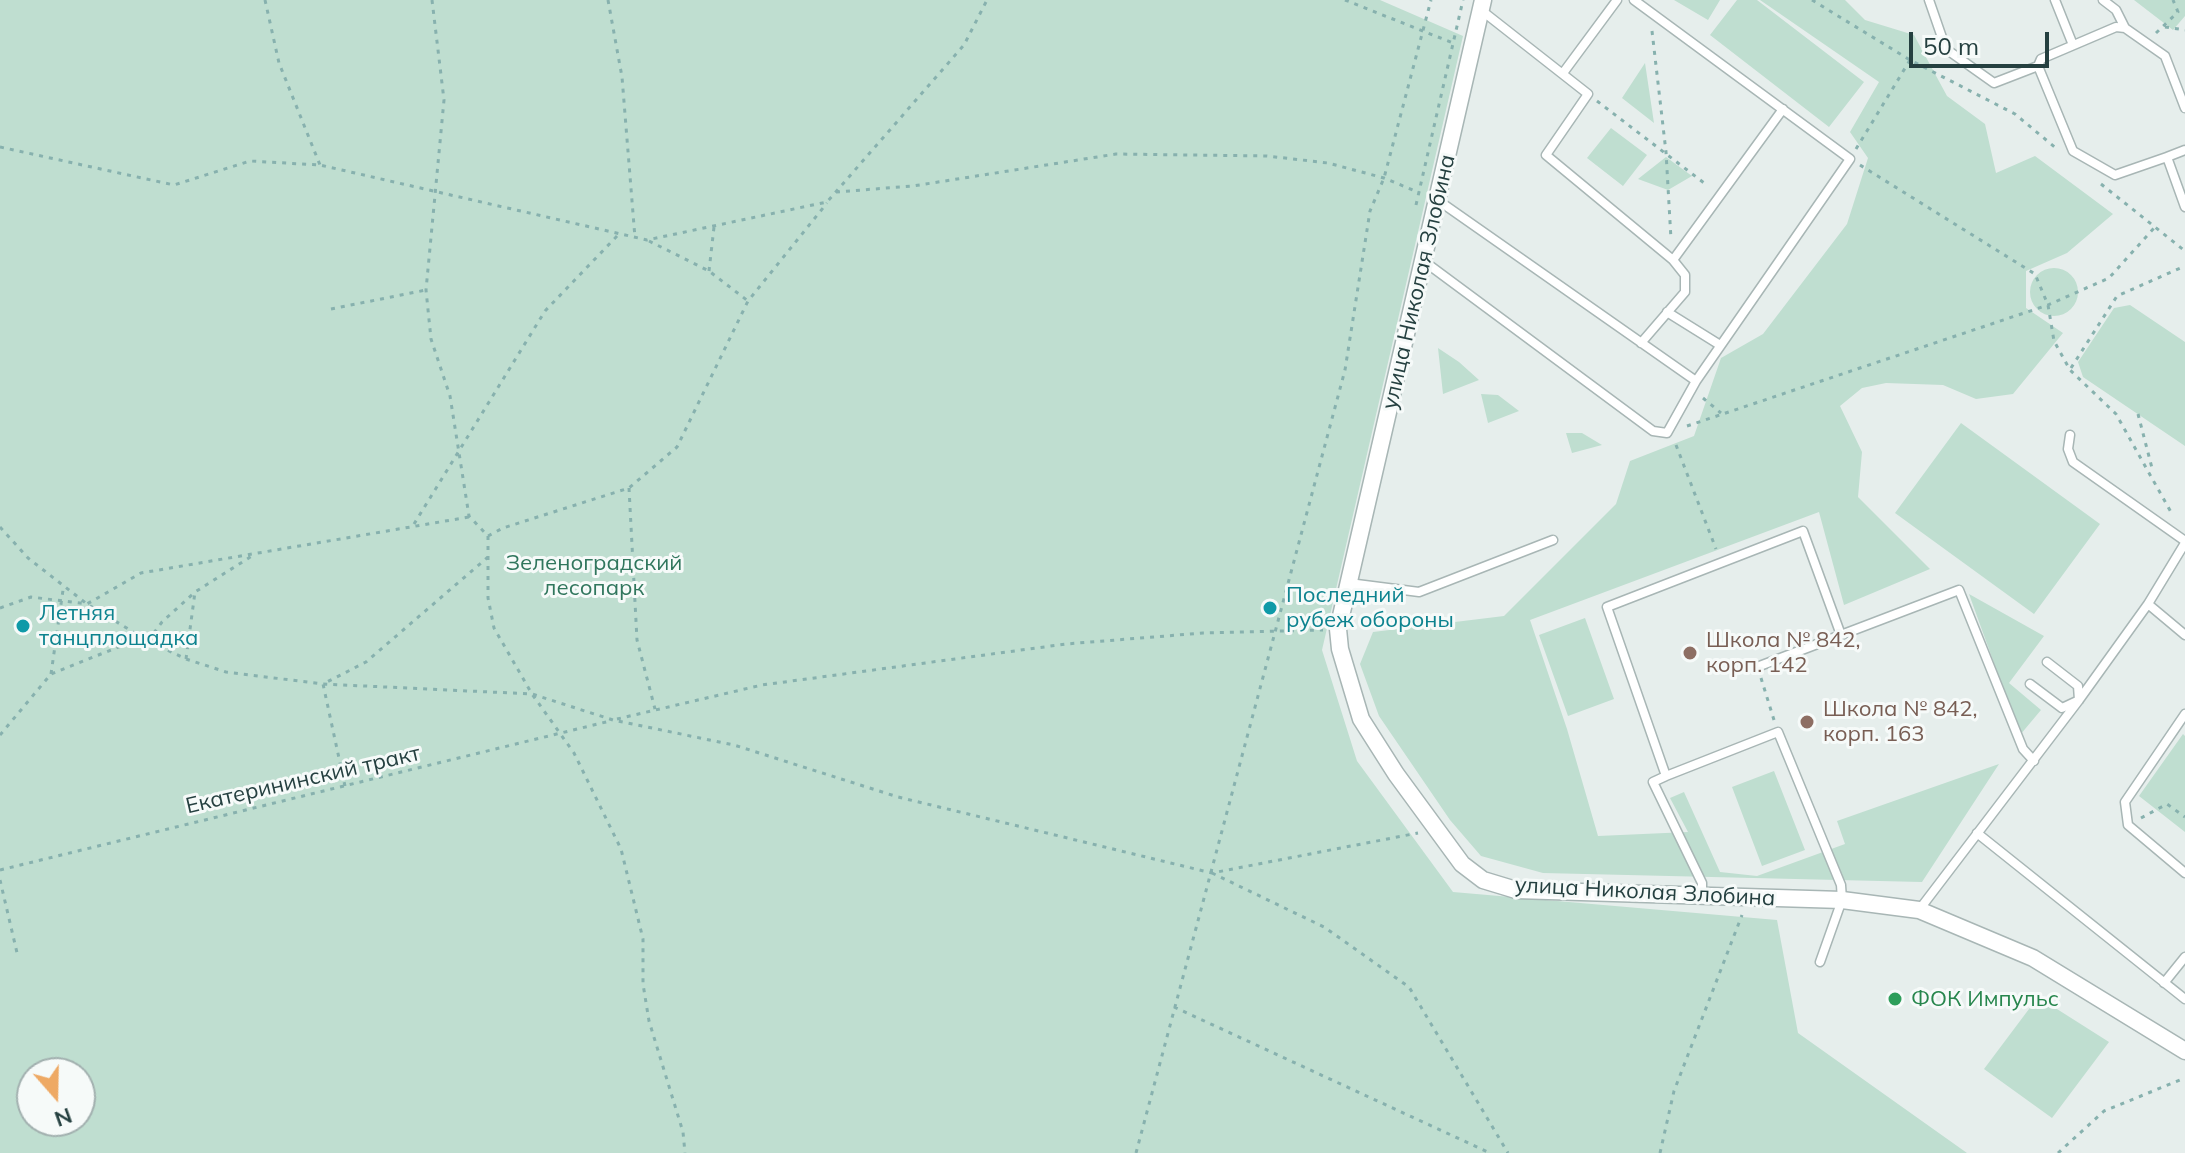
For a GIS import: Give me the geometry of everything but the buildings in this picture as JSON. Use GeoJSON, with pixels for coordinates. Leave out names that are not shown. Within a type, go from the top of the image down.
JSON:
{"type":"FeatureCollection","features":[{"type":"Feature","properties":{"kind":"street","name":"улица Николая Злобина"},"geometry":{"type":"LineString","coordinates":[[1481,4],[1439,201],[1338,629],[1340,649],[1361,719],[1434,830],[1472,872],[1483,880],[1516,890],[1842,900],[1919,910],[2033,958],[2185,1051]]}},
{"type":"Feature","properties":{"kind":"lane"},"geometry":{"type":"LineString","coordinates":[[1563,73],[1617,0]]}},
{"type":"Feature","properties":{"kind":"lane"},"geometry":{"type":"LineString","coordinates":[[1425,262],[1653,431],[1667,433],[1693,385],[1850,159],[1634,0]]}},
{"type":"Feature","properties":{"kind":"lane"},"geometry":{"type":"LineString","coordinates":[[1929,0],[1946,49],[1994,83],[2038,66]]}},
{"type":"Feature","properties":{"kind":"lane"},"geometry":{"type":"LineString","coordinates":[[2055,0],[2073,45]]}},
{"type":"Feature","properties":{"kind":"lane"},"geometry":{"type":"LineString","coordinates":[[2103,0],[2116,10],[2125,28]]}},
{"type":"Feature","properties":{"kind":"lane"},"geometry":{"type":"LineString","coordinates":[[1481,4],[1588,94],[1546,155],[1673,260],[1685,275],[1685,292],[1641,343]]}},
{"type":"Feature","properties":{"kind":"lane"},"geometry":{"type":"LineString","coordinates":[[2185,108],[2165,56],[2125,28],[2116,27],[2073,45],[2041,59],[2038,66],[2073,151],[2115,175],[2185,150]]}},
{"type":"Feature","properties":{"kind":"lane"},"geometry":{"type":"LineString","coordinates":[[1673,260],[1783,109]]}},
{"type":"Feature","properties":{"kind":"lane"},"geometry":{"type":"LineString","coordinates":[[2167,157],[2185,207]]}},
{"type":"Feature","properties":{"kind":"lane"},"geometry":{"type":"LineString","coordinates":[[1439,201],[1641,343],[1693,385]]}},
{"type":"Feature","properties":{"kind":"lane"},"geometry":{"type":"LineString","coordinates":[[1667,312],[1720,345]]}},
{"type":"Feature","properties":{"kind":"lane"},"geometry":{"type":"LineString","coordinates":[[1919,910],[2079,700],[2148,604],[2185,542],[2073,462],[2068,449],[2070,435]]}},
{"type":"Feature","properties":{"kind":"lane"},"geometry":{"type":"LineString","coordinates":[[1666,776],[1607,607],[1803,531],[1841,635]]}},
{"type":"Feature","properties":{"kind":"lane"},"geometry":{"type":"LineString","coordinates":[[1349,583],[1419,592],[1553,540]]}},
{"type":"Feature","properties":{"kind":"lane"},"geometry":{"type":"LineString","coordinates":[[1757,667],[1959,590],[2023,749],[2034,761]]}},
{"type":"Feature","properties":{"kind":"lane"},"geometry":{"type":"LineString","coordinates":[[2148,604],[2185,635]]}},
{"type":"Feature","properties":{"kind":"lane"},"geometry":{"type":"LineString","coordinates":[[2047,662],[2078,686],[2079,700]]}},
{"type":"Feature","properties":{"kind":"lane"},"geometry":{"type":"LineString","coordinates":[[2030,684],[2062,708],[2079,700]]}},
{"type":"Feature","properties":{"kind":"lane"},"geometry":{"type":"LineString","coordinates":[[2185,714],[2125,802],[2128,825],[2185,873]]}},
{"type":"Feature","properties":{"kind":"lane"},"geometry":{"type":"LineString","coordinates":[[1702,896],[1702,883],[1653,782],[1778,732],[1841,885],[1842,900],[1820,962]]}},
{"type":"Feature","properties":{"kind":"lane"},"geometry":{"type":"LineString","coordinates":[[1977,833],[2185,999]]}},
{"type":"Feature","properties":{"kind":"lane"},"geometry":{"type":"LineString","coordinates":[[2164,983],[2185,957]]}},
{"type":"Feature","properties":{"kind":"path"},"geometry":{"type":"LineString","coordinates":[[265,0],[279,63],[320,165]]}},
{"type":"Feature","properties":{"kind":"path"},"geometry":{"type":"LineString","coordinates":[[432,0],[444,100],[426,290],[431,339],[450,396],[469,516],[488,536],[488,598],[494,628],[532,694],[563,735],[621,849],[632,881],[643,939],[643,984],[649,1021],[683,1132],[685,1153]]}},
{"type":"Feature","properties":{"kind":"path"},"geometry":{"type":"LineString","coordinates":[[608,0],[622,77],[635,238]]}},
{"type":"Feature","properties":{"kind":"path"},"geometry":{"type":"LineString","coordinates":[[488,536],[503,528],[629,488],[677,447],[748,301],[827,202],[964,45],[987,0]]}},
{"type":"Feature","properties":{"kind":"path"},"geometry":{"type":"LineString","coordinates":[[1345,0],[1453,43]]}},
{"type":"Feature","properties":{"kind":"path"},"geometry":{"type":"LineString","coordinates":[[1136,1153],[1173,1007],[1212,873],[1273,630],[1345,370],[1370,211],[1384,178],[1431,0]]}},
{"type":"Feature","properties":{"kind":"path"},"geometry":{"type":"LineString","coordinates":[[1812,0],[1910,60],[2015,114],[2061,152]]}},
{"type":"Feature","properties":{"kind":"path"},"geometry":{"type":"LineString","coordinates":[[2147,42],[2178,12],[2173,0]]}},
{"type":"Feature","properties":{"kind":"path"},"geometry":{"type":"LineString","coordinates":[[1649,12],[1666,152],[1673,260]]}},
{"type":"Feature","properties":{"kind":"path"},"geometry":{"type":"LineString","coordinates":[[2164,26],[2185,30]]}},
{"type":"Feature","properties":{"kind":"path"},"geometry":{"type":"LineString","coordinates":[[1910,60],[1850,159],[2035,274],[2048,305],[2054,341],[2070,370],[2116,414],[2173,515]]}},
{"type":"Feature","properties":{"kind":"path"},"geometry":{"type":"LineString","coordinates":[[1588,94],[1720,196]]}},
{"type":"Feature","properties":{"kind":"path"},"geometry":{"type":"LineString","coordinates":[[0,147],[174,185],[250,161],[320,165],[647,240],[709,271],[748,301]]}},
{"type":"Feature","properties":{"kind":"path"},"geometry":{"type":"LineString","coordinates":[[836,192],[913,186],[1116,154],[1267,156],[1328,163],[1384,178],[1439,201]]}},
{"type":"Feature","properties":{"kind":"path"},"geometry":{"type":"LineString","coordinates":[[2096,180],[2185,251]]}},
{"type":"Feature","properties":{"kind":"path"},"geometry":{"type":"LineString","coordinates":[[647,240],[827,202]]}},
{"type":"Feature","properties":{"kind":"path"},"geometry":{"type":"LineString","coordinates":[[709,271],[714,227]]}},
{"type":"Feature","properties":{"kind":"path"},"geometry":{"type":"LineString","coordinates":[[1721,563],[1681,451],[1667,433],[2048,305],[2109,278],[2155,227]]}},
{"type":"Feature","properties":{"kind":"path"},"geometry":{"type":"LineString","coordinates":[[414,524],[545,311],[619,234]]}},
{"type":"Feature","properties":{"kind":"path"},"geometry":{"type":"LineString","coordinates":[[2070,370],[2117,296],[2185,266]]}},
{"type":"Feature","properties":{"kind":"path"},"geometry":{"type":"LineString","coordinates":[[331,309],[426,290]]}},
{"type":"Feature","properties":{"kind":"path"},"geometry":{"type":"LineString","coordinates":[[1693,385],[1721,413]]}},
{"type":"Feature","properties":{"kind":"path"},"geometry":{"type":"LineString","coordinates":[[2138,414],[2154,477]]}},
{"type":"Feature","properties":{"kind":"path"},"geometry":{"type":"LineString","coordinates":[[629,488],[637,640],[655,709]]}},
{"type":"Feature","properties":{"kind":"path"},"geometry":{"type":"LineString","coordinates":[[0,608],[31,597],[87,604],[141,573],[469,516]]}},
{"type":"Feature","properties":{"kind":"path"},"geometry":{"type":"LineString","coordinates":[[0,527],[28,558],[87,604],[141,638],[186,659],[226,672],[323,684],[532,694],[613,720],[734,745],[898,797],[1212,873],[1324,927],[1409,987],[1508,1153]]}},
{"type":"Feature","properties":{"kind":"path"},"geometry":{"type":"LineString","coordinates":[[148,641],[162,622],[195,592],[258,552]]}},
{"type":"Feature","properties":{"kind":"path"},"geometry":{"type":"LineString","coordinates":[[323,684],[366,662],[488,557]]}},
{"type":"Feature","properties":{"kind":"path"},"geometry":{"type":"LineString","coordinates":[[51,674],[63,588]]}},
{"type":"Feature","properties":{"kind":"path"},"geometry":{"type":"LineString","coordinates":[[186,659],[195,592]]}},
{"type":"Feature","properties":{"kind":"path","name":"Екатерининский тракт"},"geometry":{"type":"LineString","coordinates":[[0,870],[762,685],[1066,644],[1273,630],[1327,630]]}},
{"type":"Feature","properties":{"kind":"path"},"geometry":{"type":"LineString","coordinates":[[0,735],[51,674],[141,638]]}},
{"type":"Feature","properties":{"kind":"path"},"geometry":{"type":"LineString","coordinates":[[1757,667],[1778,732]]}},
{"type":"Feature","properties":{"kind":"path"},"geometry":{"type":"LineString","coordinates":[[323,684],[345,786]]}},
{"type":"Feature","properties":{"kind":"path"},"geometry":{"type":"LineString","coordinates":[[2128,825],[2167,804],[2185,817]]}},
{"type":"Feature","properties":{"kind":"path"},"geometry":{"type":"LineString","coordinates":[[1212,873],[1434,830]]}},
{"type":"Feature","properties":{"kind":"path"},"geometry":{"type":"LineString","coordinates":[[0,880],[18,957]]}},
{"type":"Feature","properties":{"kind":"path"},"geometry":{"type":"LineString","coordinates":[[1660,1153],[1674,1091],[1749,898]]}},
{"type":"Feature","properties":{"kind":"path"},"geometry":{"type":"LineString","coordinates":[[1173,1007],[1490,1153]]}},
{"type":"Feature","properties":{"kind":"path"},"geometry":{"type":"LineString","coordinates":[[2058,1153],[2104,1111],[2185,1078]]}},
{"type":"Feature","properties":{"kind":"green space","name":"Зеленоградский лесопарк"},"geometry":{"type":"Polygon","coordinates":[[[0,0],[1380,0],[1463,36],[1322,650],[1357,761],[1453,892],[1777,920],[1798,1033],[1967,1153],[0,1153],[0,0]]]}},
{"type":"Feature","properties":{"kind":"green space"},"geometry":{"type":"Polygon","coordinates":[[[1674,0],[1720,0],[1708,20],[1674,0]]]}},
{"type":"Feature","properties":{"kind":"green space"},"geometry":{"type":"Polygon","coordinates":[[[1737,0],[1757,0],[1864,82],[1829,127],[1710,35],[1737,0]]]}},
{"type":"Feature","properties":{"kind":"green space"},"geometry":{"type":"Polygon","coordinates":[[[1760,0],[1845,0],[1865,20],[1914,35],[1947,96],[1985,124],[1996,173],[2035,156],[2113,214],[2067,253],[2026,271],[2026,308],[2063,333],[2013,394],[1976,399],[1943,385],[1886,383],[1862,388],[1840,406],[1862,452],[1858,497],[1930,569],[1844,605],[1819,512],[1530,620],[1567,729],[1598,836],[1688,832],[1670,798],[1684,792],[1720,872],[1757,876],[1845,844],[1837,821],[1999,764],[1922,882],[1543,873],[1481,856],[1450,820],[1379,716],[1360,664],[1373,632],[1504,616],[1616,504],[1630,461],[1694,436],[1721,358],[1763,334],[1847,224],[1868,158],[1850,132],[1879,82],[1760,0]]]}},
{"type":"Feature","properties":{"kind":"green space"},"geometry":{"type":"Polygon","coordinates":[[[2134,0],[2185,0],[2185,16],[2173,30],[2134,0]]]}},
{"type":"Feature","properties":{"kind":"green space"},"geometry":{"type":"Polygon","coordinates":[[[1645,63],[1654,123],[1622,98],[1645,63]]]}},
{"type":"Feature","properties":{"kind":"green space"},"geometry":{"type":"Polygon","coordinates":[[[1611,128],[1647,155],[1623,186],[1587,158],[1611,128]]]}},
{"type":"Feature","properties":{"kind":"green space"},"geometry":{"type":"Polygon","coordinates":[[[1666,157],[1692,176],[1668,190],[1638,179],[1666,157]]]}},
{"type":"Feature","properties":{"kind":"green space"},"geometry":{"type":"Polygon","coordinates":[[[2054,268],[2071,275],[2078,292],[2071,309],[2054,316],[2037,309],[2030,292],[2037,275],[2054,268]]]}},
{"type":"Feature","properties":{"kind":"green space"},"geometry":{"type":"Polygon","coordinates":[[[2130,305],[2185,342],[2185,446],[2083,377],[2078,362],[2114,308],[2130,305]]]}},
{"type":"Feature","properties":{"kind":"green space"},"geometry":{"type":"Polygon","coordinates":[[[1438,348],[1459,362],[1479,380],[1443,394],[1438,348]]]}},
{"type":"Feature","properties":{"kind":"green space"},"geometry":{"type":"Polygon","coordinates":[[[1481,394],[1498,395],[1519,411],[1488,423],[1481,394]]]}},
{"type":"Feature","properties":{"kind":"green space"},"geometry":{"type":"Polygon","coordinates":[[[1961,423],[2100,524],[2034,614],[1895,513],[1961,423]]]}},
{"type":"Feature","properties":{"kind":"green space"},"geometry":{"type":"Polygon","coordinates":[[[1566,433],[1582,433],[1602,445],[1572,453],[1566,433]]]}},
{"type":"Feature","properties":{"kind":"green space"},"geometry":{"type":"Polygon","coordinates":[[[1969,594],[2044,636],[2009,683],[2041,710],[2020,735],[1969,594]]]}},
{"type":"Feature","properties":{"kind":"green space"},"geometry":{"type":"Polygon","coordinates":[[[1585,618],[1614,699],[1568,716],[1539,635],[1585,618]]]}},
{"type":"Feature","properties":{"kind":"green space"},"geometry":{"type":"Polygon","coordinates":[[[2183,734],[2185,736],[2185,832],[2139,796],[2183,734]]]}},
{"type":"Feature","properties":{"kind":"green space"},"geometry":{"type":"Polygon","coordinates":[[[1774,771],[1805,850],[1762,866],[1732,787],[1774,771]]]}},
{"type":"Feature","properties":{"kind":"green space"},"geometry":{"type":"Polygon","coordinates":[[[2038,997],[2109,1042],[2052,1118],[1984,1069],[2038,997]]]}},
{"type":"Feature","properties":{"kind":"place","name":"Последний рубеж обороны"},"geometry":{"type":"Point","coordinates":[1270,608]}},
{"type":"Feature","properties":{"kind":"place","name":"Летняя танцплощадка"},"geometry":{"type":"Point","coordinates":[23,626]}},
{"type":"Feature","properties":{"kind":"place","name":"Школа № 842, корп. 142"},"geometry":{"type":"Point","coordinates":[1690,653]}},
{"type":"Feature","properties":{"kind":"place","name":"Школа № 842, корп. 163"},"geometry":{"type":"Point","coordinates":[1807,722]}},
{"type":"Feature","properties":{"kind":"place","name":"ФОК Импульс"},"geometry":{"type":"Point","coordinates":[1895,999]}}]}
